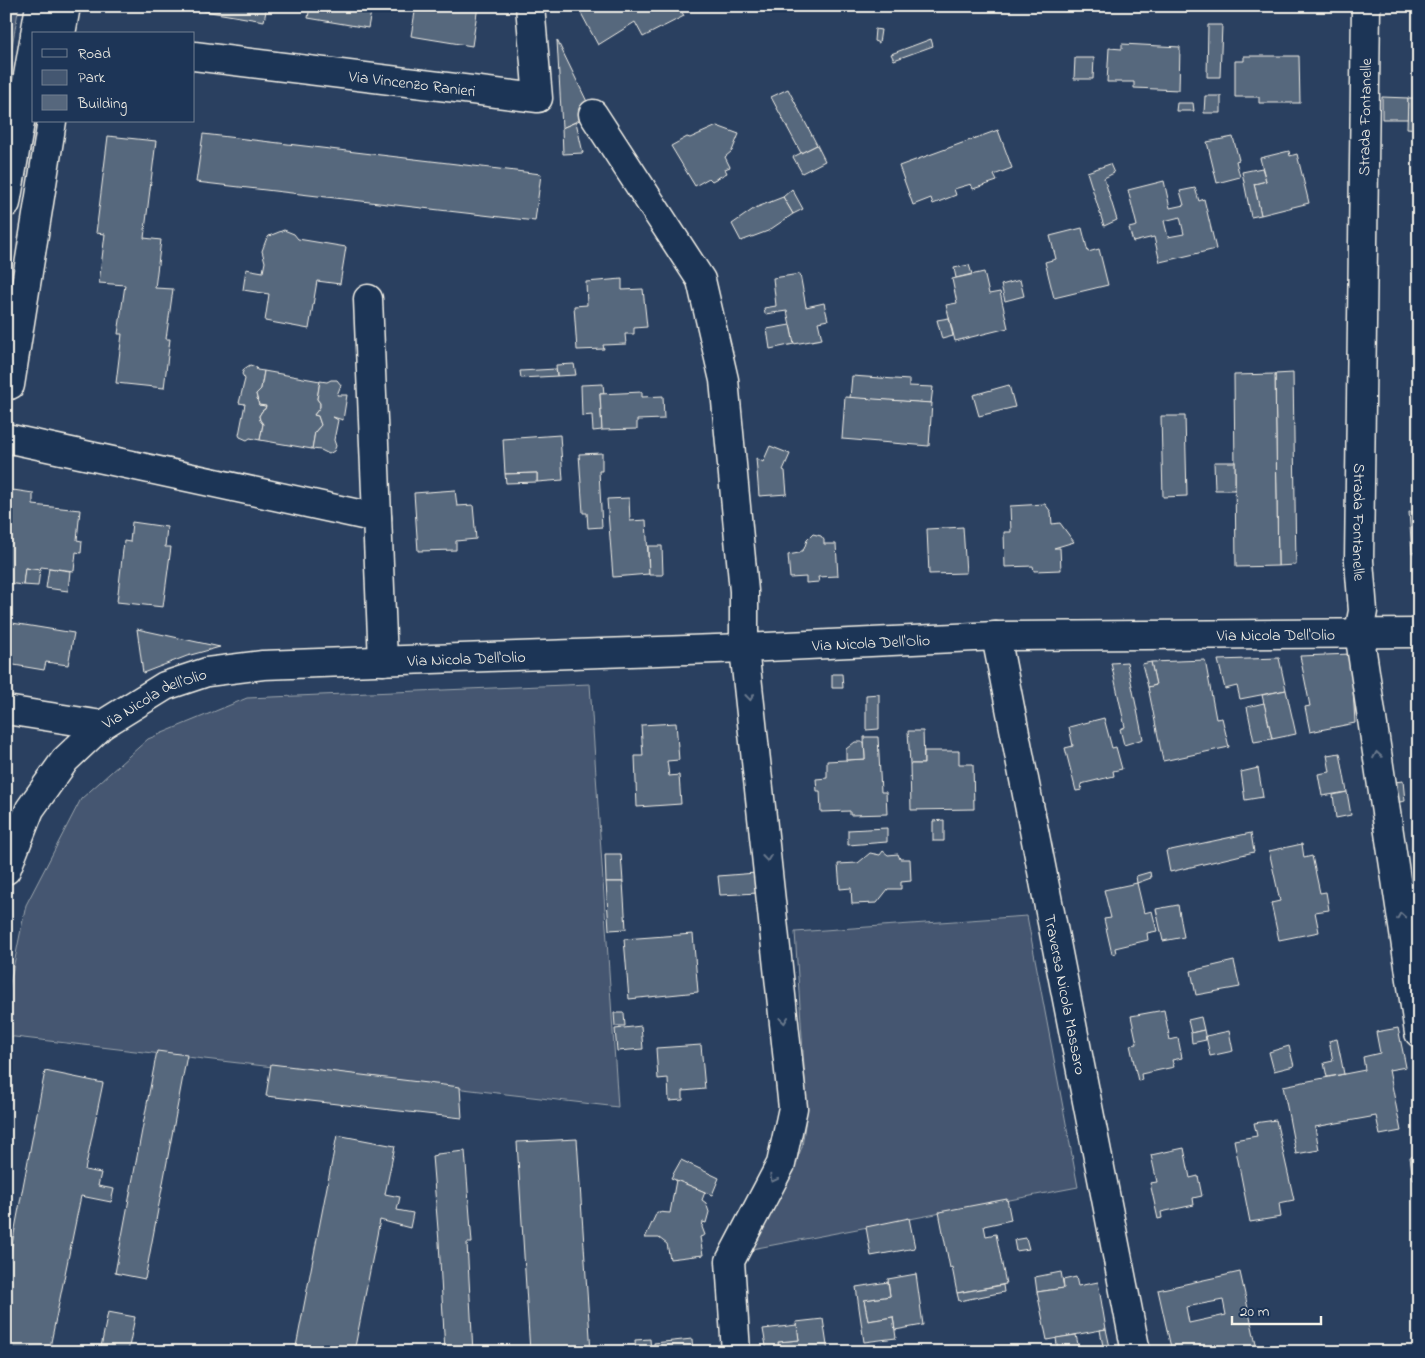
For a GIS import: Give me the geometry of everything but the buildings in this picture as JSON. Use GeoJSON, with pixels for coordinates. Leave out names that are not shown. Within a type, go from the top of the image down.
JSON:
{"type":"FeatureCollection","features":[{"type":"Feature","properties":{"kind":"street"},"geometry":{"type":"LineString","coordinates":[[35,32],[40,6]]}},
{"type":"Feature","properties":{"kind":"street"},"geometry":{"type":"LineString","coordinates":[[61,32],[66,6]]}},
{"type":"Feature","properties":{"kind":"street","name":"Via Vincenzo Ranieri"},"geometry":{"type":"LineString","coordinates":[[195,56],[538,98],[530,6]]}},
{"type":"Feature","properties":{"kind":"street","name":"Strada Fontanelle"},"geometry":{"type":"LineString","coordinates":[[1366,6],[1359,561],[1363,611],[1359,632],[1419,1033]]}},
{"type":"Feature","properties":{"kind":"street"},"geometry":{"type":"LineString","coordinates":[[6,203],[32,53]]}},
{"type":"Feature","properties":{"kind":"street"},"geometry":{"type":"LineString","coordinates":[[593,114],[701,280],[724,380],[744,592],[744,648],[793,1108],[781,1164],[730,1261],[736,1352]]}},
{"type":"Feature","properties":{"kind":"street"},"geometry":{"type":"LineString","coordinates":[[10,385],[52,122]]}},
{"type":"Feature","properties":{"kind":"street"},"geometry":{"type":"LineString","coordinates":[[368,299],[383,661]]}},
{"type":"Feature","properties":{"kind":"street"},"geometry":{"type":"LineString","coordinates":[[6,438],[377,518]]}},
{"type":"Feature","properties":{"kind":"street","name":"Via Nicola Dell'Olio"},"geometry":{"type":"LineString","coordinates":[[383,661],[744,648],[996,636],[1419,633]]}},
{"type":"Feature","properties":{"kind":"street","name":"Traversa Nicola Massaro"},"geometry":{"type":"LineString","coordinates":[[996,636],[1136,1352]]}},
{"type":"Feature","properties":{"kind":"street","name":"Via Nicola dell'Olio"},"geometry":{"type":"LineString","coordinates":[[6,870],[30,809],[65,760],[102,725],[165,686],[207,672],[264,665],[383,661]]}},
{"type":"Feature","properties":{"kind":"street"},"geometry":{"type":"LineString","coordinates":[[6,710],[102,725]]}},
{"type":"Feature","properties":{"kind":"green space"},"geometry":{"type":"Polygon","coordinates":[[[6,6],[19,6],[6,81],[6,6]]]}},
{"type":"Feature","properties":{"kind":"green space"},"geometry":{"type":"Polygon","coordinates":[[[590,684],[618,1107],[6,1036],[6,1003],[26,905],[81,799],[148,739],[247,698],[590,684]]]}},
{"type":"Feature","properties":{"kind":"green space"},"geometry":{"type":"Polygon","coordinates":[[[1027,916],[1078,1187],[752,1249],[787,1184],[802,1147],[807,1111],[795,932],[1027,916]]]}}]}
